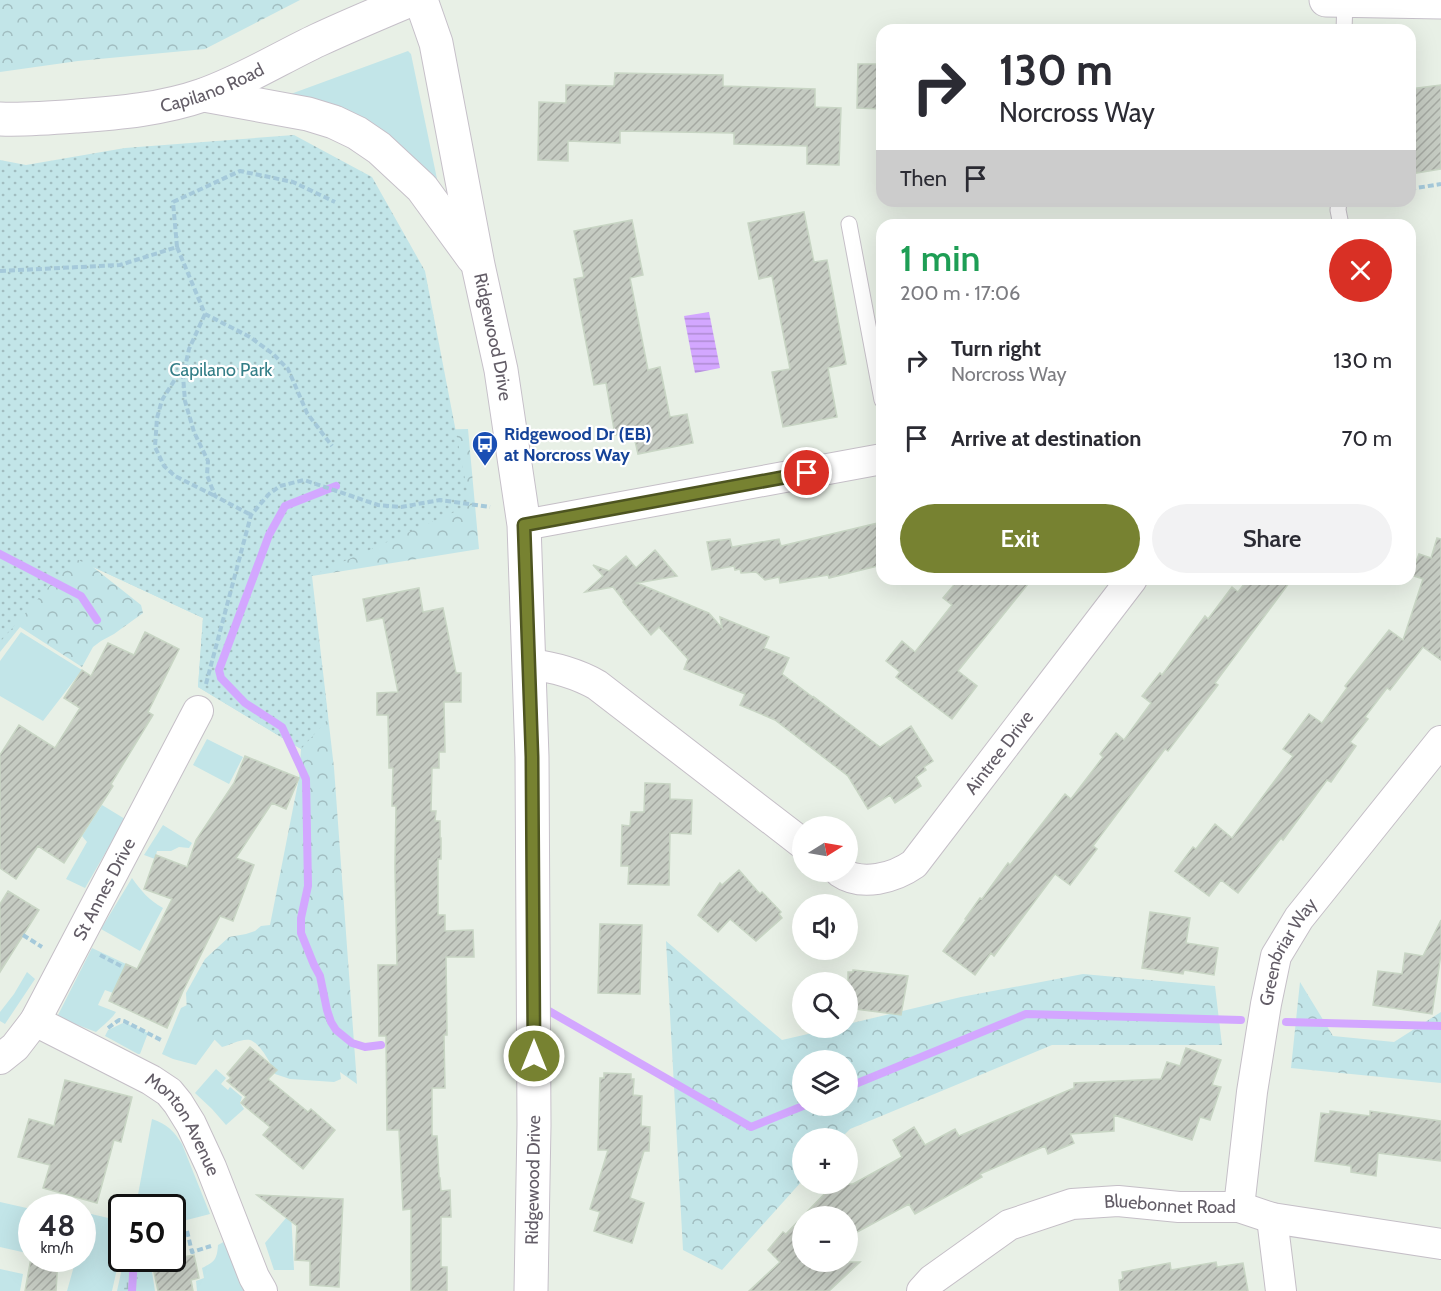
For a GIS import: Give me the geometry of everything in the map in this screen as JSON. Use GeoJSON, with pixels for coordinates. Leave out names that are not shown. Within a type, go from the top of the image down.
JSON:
{"type":"FeatureCollection","features":[{"type":"Feature","properties":{"kind":"main road","name":"Capilano Road"},"geometry":{"type":"LineString","coordinates":[[0,119],[37,119],[115,113],[168,105],[204,95],[318,40],[410,0]]}},
{"type":"Feature","properties":{"kind":"main road","name":"Ridgewood Drive"},"geometry":{"type":"LineString","coordinates":[[421,0],[436,43],[478,265],[501,370],[524,525],[532,757],[534,1113],[531,1291]]}},
{"type":"Feature","properties":{"kind":"main road"},"geometry":{"type":"LineString","coordinates":[[1338,10],[1441,2]]}},
{"type":"Feature","properties":{"kind":"main road"},"geometry":{"type":"LineString","coordinates":[[204,95],[308,114],[334,122],[357,133],[379,148],[422,188],[478,265]]}},
{"type":"Feature","properties":{"kind":"street"},"geometry":{"type":"LineString","coordinates":[[524,525],[876,460]]}},
{"type":"Feature","properties":{"kind":"street","name":"Aintree Drive"},"geometry":{"type":"LineString","coordinates":[[858,879],[882,878],[903,872],[914,864],[1127,585]]}},
{"type":"Feature","properties":{"kind":"street"},"geometry":{"type":"LineString","coordinates":[[529,664],[581,676],[597,685],[792,835]]}},
{"type":"Feature","properties":{"kind":"street","name":"St Annes Drive"},"geometry":{"type":"LineString","coordinates":[[0,1059],[15,1047],[35,1020],[198,711]]}},
{"type":"Feature","properties":{"kind":"street","name":"Greenbriar Way"},"geometry":{"type":"LineString","coordinates":[[1239,1207],[1252,1092],[1276,956],[1299,918],[1441,741]]}},
{"type":"Feature","properties":{"kind":"street","name":"Monton Avenue"},"geometry":{"type":"LineString","coordinates":[[35,1020],[151,1080],[169,1092],[196,1135],[211,1167],[254,1277],[262,1291]]}},
{"type":"Feature","properties":{"kind":"street","name":"Bluebonnet Road"},"geometry":{"type":"LineString","coordinates":[[930,1287],[1009,1225],[1072,1204],[1118,1200],[1179,1207],[1239,1207],[1272,1218],[1441,1244]]}},
{"type":"Feature","properties":{"kind":"street"},"geometry":{"type":"LineString","coordinates":[[1272,1218],[1281,1291]]}},
{"type":"Feature","properties":{"kind":"lane"},"geometry":{"type":"LineString","coordinates":[[849,224],[876,368]]}},
{"type":"Feature","properties":{"kind":"path"},"geometry":{"type":"LineString","coordinates":[[332,446],[307,413],[288,369],[273,354],[250,337],[204,314],[177,247],[173,202],[240,171],[293,182],[335,202]]}},
{"type":"Feature","properties":{"kind":"path"},"geometry":{"type":"LineString","coordinates":[[1416,188],[1441,184]]}},
{"type":"Feature","properties":{"kind":"path"},"geometry":{"type":"LineString","coordinates":[[0,271],[120,265],[177,247]]}},
{"type":"Feature","properties":{"kind":"path"},"geometry":{"type":"LineString","coordinates":[[204,314],[189,349],[183,376],[185,401],[194,432],[208,461],[207,475],[215,496]]}},
{"type":"Feature","properties":{"kind":"path"},"geometry":{"type":"LineString","coordinates":[[186,362],[162,400],[157,418],[155,447],[164,466],[175,476],[251,515]]}},
{"type":"Feature","properties":{"kind":"path"},"geometry":{"type":"LineString","coordinates":[[198,711],[251,515],[269,494],[280,486],[304,480],[378,505],[391,507],[440,500],[490,507]]}},
{"type":"Feature","properties":{"kind":"path"},"geometry":{"type":"LineString","coordinates":[[187,1231],[192,1252]]}},
{"type":"Feature","properties":{"kind":"green space"},"geometry":{"type":"Polygon","coordinates":[[[0,0],[300,0],[205,49],[78,61],[0,72],[0,0]]]}},
{"type":"Feature","properties":{"kind":"green space"},"geometry":{"type":"Polygon","coordinates":[[[408,51],[411,54],[442,203],[288,95],[408,51]]]}},
{"type":"Feature","properties":{"kind":"green space","name":"Capilano Park"},"geometry":{"type":"Polygon","coordinates":[[[294,135],[372,177],[425,271],[470,505],[311,576],[328,719],[301,749],[198,687],[203,618],[74,558],[0,642],[0,160],[26,165],[125,148],[294,135]]]}},
{"type":"Feature","properties":{"kind":"green space","name":"Capilano Park"},"geometry":{"type":"Polygon","coordinates":[[[0,181],[425,430],[468,429],[479,549],[312,576],[334,768],[357,1084],[340,1072],[341,1079],[334,1082],[290,1079],[275,1074],[265,1055],[254,1042],[243,1040],[222,1047],[202,1027],[196,1026],[191,1021],[187,1012],[186,993],[205,959],[229,937],[246,934],[261,926],[270,925],[299,778],[301,749],[198,687],[203,618],[93,567],[141,605],[143,613],[93,647],[82,667],[20,627],[0,652],[0,181]]]}},
{"type":"Feature","properties":{"kind":"green space"},"geometry":{"type":"Polygon","coordinates":[[[21,632],[82,670],[43,721],[0,696],[0,661],[21,632]]]}},
{"type":"Feature","properties":{"kind":"green space"},"geometry":{"type":"Polygon","coordinates":[[[207,739],[243,757],[229,784],[193,765],[207,739]]]}},
{"type":"Feature","properties":{"kind":"green space"},"geometry":{"type":"Polygon","coordinates":[[[102,805],[125,819],[85,888],[66,879],[87,842],[82,836],[102,805]]]}},
{"type":"Feature","properties":{"kind":"green space"},"geometry":{"type":"Polygon","coordinates":[[[163,825],[192,843],[189,848],[179,847],[171,851],[157,851],[155,859],[144,855],[163,825]]]}},
{"type":"Feature","properties":{"kind":"green space"},"geometry":{"type":"Polygon","coordinates":[[[132,878],[146,895],[163,908],[140,951],[101,929],[132,878]]]}},
{"type":"Feature","properties":{"kind":"green space"},"geometry":{"type":"Polygon","coordinates":[[[666,941],[782,1040],[792,1038],[858,1038],[858,1022],[961,997],[1083,974],[1215,986],[1222,1045],[1052,1045],[852,1128],[792,1128],[792,1192],[722,1270],[683,1250],[666,941]]]}},
{"type":"Feature","properties":{"kind":"green space"},"geometry":{"type":"Polygon","coordinates":[[[92,948],[126,964],[113,993],[105,990],[98,1005],[116,1012],[96,1032],[57,1017],[92,948]]]}},
{"type":"Feature","properties":{"kind":"green space"},"geometry":{"type":"Polygon","coordinates":[[[27,972],[35,979],[5,1024],[0,1021],[0,1012],[27,972]]]}},
{"type":"Feature","properties":{"kind":"green space"},"geometry":{"type":"Polygon","coordinates":[[[1300,982],[1333,1036],[1394,1042],[1441,1012],[1441,1083],[1291,1068],[1300,982]]]}},
{"type":"Feature","properties":{"kind":"green space"},"geometry":{"type":"Polygon","coordinates":[[[187,1005],[221,1031],[196,1065],[162,1054],[181,1008],[187,1005]]]}},
{"type":"Feature","properties":{"kind":"green space"},"geometry":{"type":"Polygon","coordinates":[[[123,1023],[148,1033],[140,1054],[105,1036],[108,1030],[123,1023]]]}},
{"type":"Feature","properties":{"kind":"green space"},"geometry":{"type":"Polygon","coordinates":[[[216,1069],[226,1078],[221,1084],[228,1090],[230,1087],[242,1097],[240,1103],[244,1109],[226,1125],[195,1093],[216,1069]]]}},
{"type":"Feature","properties":{"kind":"green space"},"geometry":{"type":"Polygon","coordinates":[[[152,1119],[170,1128],[182,1144],[210,1214],[186,1220],[186,1194],[138,1194],[152,1119]]]}},
{"type":"Feature","properties":{"kind":"green space"},"geometry":{"type":"Polygon","coordinates":[[[0,1202],[18,1206],[18,1251],[0,1247],[0,1202]]]}},
{"type":"Feature","properties":{"kind":"green space"},"geometry":{"type":"Polygon","coordinates":[[[291,1212],[294,1270],[274,1270],[265,1243],[291,1212]]]}},
{"type":"Feature","properties":{"kind":"green space"},"geometry":{"type":"Polygon","coordinates":[[[96,1215],[108,1218],[108,1272],[116,1272],[112,1291],[67,1291],[72,1272],[96,1272],[96,1215]]]}},
{"type":"Feature","properties":{"kind":"green space"},"geometry":{"type":"Polygon","coordinates":[[[229,1239],[248,1291],[197,1291],[196,1281],[204,1278],[202,1268],[214,1260],[218,1245],[229,1239]]]}},
{"type":"Feature","properties":{"kind":"green space"},"geometry":{"type":"Polygon","coordinates":[[[0,1269],[23,1274],[20,1291],[0,1291],[0,1269]]]}},
{"type":"Feature","properties":{"kind":"green space"},"geometry":{"type":"Polygon","coordinates":[[[121,1272],[152,1272],[155,1291],[117,1291],[121,1272]]]}},
{"type":"Feature","properties":{"kind":"green space"},"geometry":{"type":"Polygon","coordinates":[[[124,1272],[137,1272],[138,1291],[124,1291],[124,1272]]]}},
{"type":"Feature","properties":{"kind":"shaded area"},"geometry":{"type":"Polygon","coordinates":[[[709,312],[720,368],[695,373],[684,316],[709,312]]]}},
{"type":"Feature","properties":{"kind":"building"},"geometry":{"type":"Polygon","coordinates":[[[858,64],[876,64],[876,109],[857,108],[858,64]]]}},
{"type":"Feature","properties":{"kind":"building"},"geometry":{"type":"Polygon","coordinates":[[[615,73],[723,75],[723,86],[815,89],[815,107],[841,108],[839,165],[807,164],[807,146],[734,144],[734,133],[620,131],[620,143],[568,141],[568,161],[538,160],[539,102],[566,103],[566,85],[614,86],[615,73]]]}},
{"type":"Feature","properties":{"kind":"building"},"geometry":{"type":"Polygon","coordinates":[[[1441,85],[1441,169],[1416,173],[1416,88],[1441,85]]]}},
{"type":"Feature","properties":{"kind":"building"},"geometry":{"type":"Polygon","coordinates":[[[804,212],[814,262],[827,260],[846,364],[828,368],[837,417],[783,427],[772,372],[790,369],[772,276],[759,279],[748,223],[804,212]]]}},
{"type":"Feature","properties":{"kind":"building"},"geometry":{"type":"Polygon","coordinates":[[[632,220],[643,275],[630,278],[648,370],[660,367],[670,417],[687,414],[693,443],[638,454],[633,432],[615,435],[606,383],[594,385],[574,279],[584,277],[574,231],[632,220]]]}},
{"type":"Feature","properties":{"kind":"building"},"geometry":{"type":"Polygon","coordinates":[[[876,523],[876,566],[829,578],[828,575],[780,583],[779,577],[765,580],[756,572],[741,573],[740,569],[735,570],[734,566],[712,570],[707,542],[730,539],[732,547],[779,539],[781,546],[876,523]]]}},
{"type":"Feature","properties":{"kind":"building"},"geometry":{"type":"Polygon","coordinates":[[[1437,538],[1441,539],[1441,660],[1423,647],[1390,690],[1387,688],[1365,717],[1368,719],[1350,742],[1356,746],[1331,782],[1327,780],[1283,840],[1281,838],[1238,893],[1221,880],[1209,896],[1175,871],[1193,847],[1196,849],[1215,824],[1232,838],[1293,756],[1283,749],[1309,714],[1322,723],[1347,688],[1345,686],[1389,630],[1403,640],[1423,579],[1416,577],[1416,562],[1419,554],[1431,558],[1437,538]]]}},
{"type":"Feature","properties":{"kind":"building"},"geometry":{"type":"Polygon","coordinates":[[[655,550],[677,576],[637,583],[709,613],[722,628],[720,617],[769,637],[764,648],[789,658],[782,674],[880,747],[911,726],[933,761],[916,777],[921,786],[895,803],[890,795],[868,809],[848,776],[775,720],[740,705],[745,694],[684,669],[688,659],[659,627],[651,635],[613,587],[585,592],[603,576],[593,565],[609,571],[626,556],[636,568],[655,550]]]}},
{"type":"Feature","properties":{"kind":"building"},"geometry":{"type":"Polygon","coordinates":[[[954,585],[1027,585],[958,671],[977,686],[952,719],[896,677],[900,672],[886,661],[902,641],[915,652],[952,605],[943,598],[954,585]]]}},
{"type":"Feature","properties":{"kind":"building"},"geometry":{"type":"Polygon","coordinates":[[[1243,585],[1288,585],[1215,683],[1218,685],[1168,751],[1165,749],[1093,846],[1097,849],[1070,885],[1055,874],[994,956],[991,953],[975,975],[943,951],[980,898],[982,899],[1008,863],[1010,865],[1065,794],[1071,799],[1103,757],[1100,754],[1116,733],[1124,740],[1151,703],[1142,696],[1160,673],[1162,675],[1205,616],[1208,619],[1232,587],[1238,592],[1243,585]]]}},
{"type":"Feature","properties":{"kind":"building"},"geometry":{"type":"Polygon","coordinates":[[[419,588],[423,612],[443,608],[456,673],[461,673],[461,702],[444,702],[445,752],[439,752],[439,768],[432,768],[431,811],[436,811],[435,821],[440,821],[441,838],[441,859],[438,859],[438,915],[445,915],[445,931],[473,930],[474,957],[446,957],[445,1088],[432,1088],[432,1136],[437,1136],[441,1191],[450,1190],[451,1217],[441,1217],[441,1267],[447,1267],[447,1291],[411,1291],[411,1209],[403,1210],[399,1130],[387,1130],[386,1036],[379,1036],[378,965],[397,965],[396,806],[392,806],[393,768],[389,768],[388,715],[377,715],[377,693],[398,692],[383,618],[367,621],[363,599],[419,588]]]}},
{"type":"Feature","properties":{"kind":"building"},"geometry":{"type":"Polygon","coordinates":[[[145,632],[179,649],[148,712],[153,715],[111,784],[113,786],[64,863],[38,846],[16,879],[0,868],[0,755],[19,725],[55,748],[80,708],[64,698],[82,670],[91,676],[108,643],[134,655],[145,632]]]}},
{"type":"Feature","properties":{"kind":"building"},"geometry":{"type":"Polygon","coordinates":[[[245,756],[299,778],[286,809],[272,803],[236,858],[254,865],[233,921],[220,916],[167,1028],[109,1001],[126,964],[137,969],[172,899],[144,889],[156,855],[187,867],[196,840],[234,783],[245,756]]]}},
{"type":"Feature","properties":{"kind":"building"},"geometry":{"type":"Polygon","coordinates":[[[645,783],[670,784],[670,799],[692,800],[691,834],[670,833],[669,885],[628,884],[629,866],[621,866],[622,825],[630,826],[631,812],[644,812],[645,783]]]}},
{"type":"Feature","properties":{"kind":"building"},"geometry":{"type":"Polygon","coordinates":[[[739,870],[760,894],[762,892],[781,912],[779,914],[782,918],[756,941],[730,919],[718,932],[698,915],[720,883],[722,885],[739,870]]]}},
{"type":"Feature","properties":{"kind":"building"},"geometry":{"type":"Polygon","coordinates":[[[8,891],[39,910],[0,972],[0,904],[8,891]]]}},
{"type":"Feature","properties":{"kind":"building"},"geometry":{"type":"Polygon","coordinates":[[[1150,912],[1190,918],[1186,943],[1218,948],[1214,975],[1184,970],[1183,974],[1142,968],[1150,912]]]}},
{"type":"Feature","properties":{"kind":"building"},"geometry":{"type":"Polygon","coordinates":[[[1441,920],[1441,954],[1432,1014],[1373,1005],[1378,971],[1402,974],[1405,953],[1423,956],[1441,920]]]}},
{"type":"Feature","properties":{"kind":"building"},"geometry":{"type":"Polygon","coordinates":[[[600,924],[642,925],[640,994],[598,993],[600,924]]]}},
{"type":"Feature","properties":{"kind":"building"},"geometry":{"type":"Polygon","coordinates":[[[853,970],[908,976],[901,1015],[858,1009],[858,972],[853,972],[853,970]]]}},
{"type":"Feature","properties":{"kind":"building"},"geometry":{"type":"Polygon","coordinates":[[[250,1047],[277,1070],[268,1079],[308,1112],[311,1109],[335,1130],[303,1169],[263,1135],[270,1127],[241,1103],[246,1097],[227,1081],[231,1078],[227,1074],[250,1047]]]}},
{"type":"Feature","properties":{"kind":"building"},"geometry":{"type":"Polygon","coordinates":[[[1186,1048],[1221,1060],[1212,1085],[1221,1087],[1210,1120],[1200,1117],[1192,1140],[1114,1115],[1114,1131],[1070,1134],[1074,1143],[1048,1154],[1045,1146],[980,1174],[982,1177],[915,1214],[909,1204],[858,1232],[858,1206],[813,1206],[824,1194],[858,1194],[858,1181],[902,1157],[893,1140],[914,1127],[925,1145],[955,1129],[959,1136],[1074,1088],[1074,1083],[1161,1079],[1167,1062],[1180,1066],[1186,1048]]]}},
{"type":"Feature","properties":{"kind":"building"},"geometry":{"type":"Polygon","coordinates":[[[604,1073],[631,1074],[631,1079],[634,1079],[633,1095],[642,1096],[641,1126],[650,1127],[649,1151],[644,1151],[630,1198],[644,1203],[632,1243],[594,1231],[600,1212],[590,1209],[608,1150],[598,1150],[600,1078],[604,1078],[604,1073]]]}},
{"type":"Feature","properties":{"kind":"building"},"geometry":{"type":"Polygon","coordinates":[[[65,1080],[132,1097],[121,1142],[114,1140],[97,1203],[96,1194],[65,1194],[43,1188],[50,1165],[18,1157],[29,1119],[54,1126],[65,1080]]]}},
{"type":"Feature","properties":{"kind":"building"},"geometry":{"type":"Polygon","coordinates":[[[1330,1111],[1370,1116],[1370,1111],[1441,1121],[1441,1161],[1378,1153],[1376,1176],[1351,1172],[1351,1166],[1315,1161],[1321,1113],[1330,1114],[1330,1111]]]}},
{"type":"Feature","properties":{"kind":"building"},"geometry":{"type":"Polygon","coordinates":[[[257,1195],[343,1199],[339,1287],[310,1285],[310,1261],[295,1260],[297,1226],[257,1195]]]}},
{"type":"Feature","properties":{"kind":"building"},"geometry":{"type":"Polygon","coordinates":[[[792,1228],[792,1272],[849,1272],[829,1291],[749,1291],[780,1262],[768,1250],[783,1232],[786,1234],[792,1228]]]}},
{"type":"Feature","properties":{"kind":"building"},"geometry":{"type":"Polygon","coordinates":[[[194,1255],[199,1278],[191,1280],[193,1291],[158,1291],[154,1272],[186,1272],[186,1256],[194,1255]]]}},
{"type":"Feature","properties":{"kind":"building"},"geometry":{"type":"Polygon","coordinates":[[[1216,1262],[1217,1267],[1243,1263],[1248,1291],[1120,1291],[1119,1280],[1123,1279],[1122,1272],[1170,1263],[1171,1270],[1216,1262]]]}},
{"type":"Feature","properties":{"kind":"building"},"geometry":{"type":"Polygon","coordinates":[[[28,1272],[57,1272],[56,1291],[25,1291],[28,1272]]]}},
{"type":"Feature","properties":{"kind":"waterway"},"geometry":{"type":"LineString","coordinates":[[336,486],[285,506],[269,535],[219,670],[221,678],[245,703],[282,727],[306,779],[308,886],[301,918],[301,933],[320,976],[331,1022],[336,1030],[352,1043],[365,1047],[381,1045]]}},
{"type":"Feature","properties":{"kind":"waterway"},"geometry":{"type":"LineString","coordinates":[[0,554],[81,596],[97,620]]}},
{"type":"Feature","properties":{"kind":"waterway"},"geometry":{"type":"LineString","coordinates":[[543,1013],[549,1011],[751,1127],[792,1110]]}},
{"type":"Feature","properties":{"kind":"waterway"},"geometry":{"type":"LineString","coordinates":[[858,1083],[1026,1014],[1241,1020]]}},
{"type":"Feature","properties":{"kind":"waterway"},"geometry":{"type":"LineString","coordinates":[[1286,1022],[1441,1026]]}},
{"type":"Feature","properties":{"kind":"waterway"},"geometry":{"type":"LineString","coordinates":[[132,1291],[133,1272]]}},
{"type":"Feature","properties":{"kind":"place","name":"Ridgewood Dr (EB) at Norcross Way"},"geometry":{"type":"Point","coordinates":[485,467]}},
{"type":"Feature","properties":{"kind":"route"},"geometry":{"type":"LineString","coordinates":[[534,1056],[532,757],[524,525],[807,473]]}}]}
